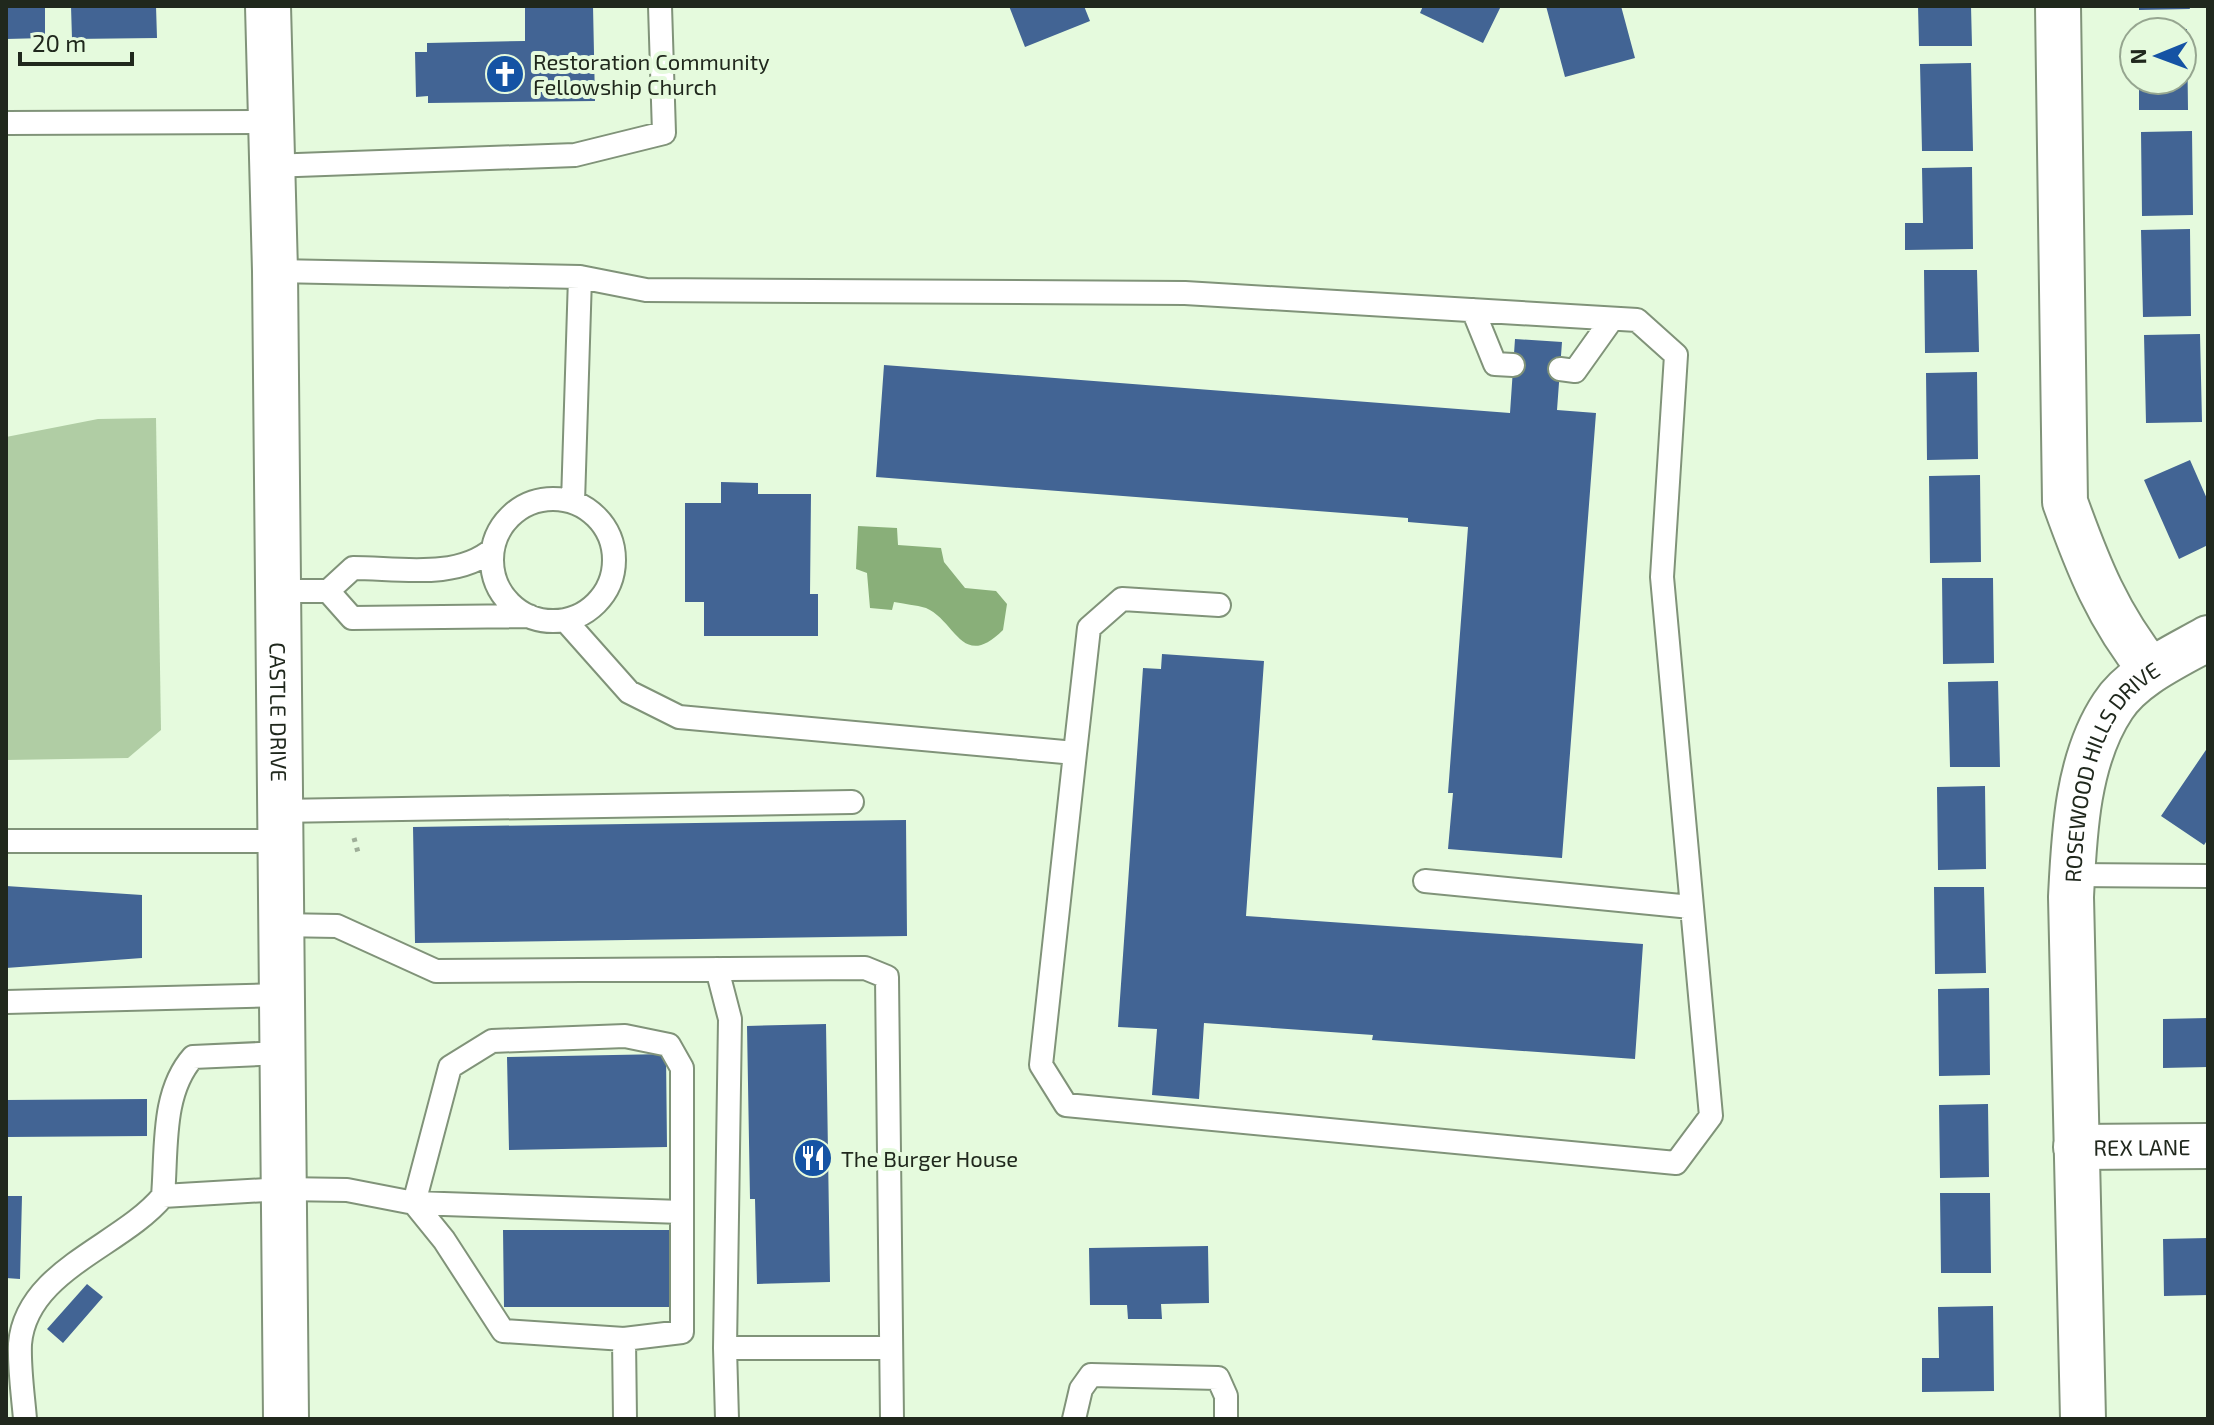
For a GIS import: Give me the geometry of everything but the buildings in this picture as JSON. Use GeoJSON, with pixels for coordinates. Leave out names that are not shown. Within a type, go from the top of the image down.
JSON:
{"type":"FeatureCollection","features":[{"type":"Feature","properties":{"kind":"street","name":"CASTLE DRIVE"},"geometry":{"type":"LineString","coordinates":[[268,6],[275,271],[286,1419]]}},
{"type":"Feature","properties":{"kind":"street","name":"ROSEWOOD HILLS DRIVE"},"geometry":{"type":"LineString","coordinates":[[2058,6],[2065,502],[2084,557],[2120,632],[2151,670],[2114,703],[2095,743],[2074,827],[2076,1147],[2083,1419]]}},
{"type":"Feature","properties":{"kind":"street"},"geometry":{"type":"LineString","coordinates":[[2151,670],[2208,638]]}},
{"type":"Feature","properties":{"kind":"street","name":"REX LANE"},"geometry":{"type":"LineString","coordinates":[[2076,1147],[2208,1146]]}},
{"type":"Feature","properties":{"kind":"lane"},"geometry":{"type":"LineString","coordinates":[[270,166],[575,155],[664,133],[660,6]]}},
{"type":"Feature","properties":{"kind":"lane"},"geometry":{"type":"LineString","coordinates":[[6,123],[270,122]]}},
{"type":"Feature","properties":{"kind":"lane"},"geometry":{"type":"LineString","coordinates":[[275,271],[580,277],[646,290],[1185,293],[1637,320],[1676,355],[1662,577],[1711,1116],[1676,1163],[1066,1105],[1041,1065],[1089,628],[1122,599],[1219,605]]}},
{"type":"Feature","properties":{"kind":"lane"},"geometry":{"type":"LineString","coordinates":[[573,502],[580,277]]}},
{"type":"Feature","properties":{"kind":"lane"},"geometry":{"type":"LineString","coordinates":[[1473,310],[1495,364],[1513,365]]}},
{"type":"Feature","properties":{"kind":"lane"},"geometry":{"type":"LineString","coordinates":[[1560,369],[1575,371],[1612,319]]}},
{"type":"Feature","properties":{"kind":"lane"},"geometry":{"type":"LineString","coordinates":[[552,499],[573,502],[591,512],[605,527],[613,546],[614,567],[609,586],[598,602],[583,614],[565,620],[545,621],[511,605],[500,590],[493,570],[493,549],[501,529],[513,514],[532,503],[552,499]]}},
{"type":"Feature","properties":{"kind":"lane"},"geometry":{"type":"LineString","coordinates":[[277,591],[328,591],[353,568],[461,568],[481,560],[493,549]]}},
{"type":"Feature","properties":{"kind":"lane"},"geometry":{"type":"LineString","coordinates":[[328,591],[352,618],[529,616]]}},
{"type":"Feature","properties":{"kind":"lane"},"geometry":{"type":"LineString","coordinates":[[565,620],[629,692],[679,717],[1075,753]]}},
{"type":"Feature","properties":{"kind":"lane"},"geometry":{"type":"LineString","coordinates":[[6,841],[278,826],[852,802]]}},
{"type":"Feature","properties":{"kind":"lane"},"geometry":{"type":"LineString","coordinates":[[2072,875],[2208,876]]}},
{"type":"Feature","properties":{"kind":"lane"},"geometry":{"type":"LineString","coordinates":[[1425,881],[1691,907]]}},
{"type":"Feature","properties":{"kind":"lane"},"geometry":{"type":"LineString","coordinates":[[279,925],[337,926],[436,971],[865,968],[887,977],[892,1419]]}},
{"type":"Feature","properties":{"kind":"lane"},"geometry":{"type":"LineString","coordinates":[[717,969],[730,1019],[725,1348],[727,1419]]}},
{"type":"Feature","properties":{"kind":"lane"},"geometry":{"type":"LineString","coordinates":[[6,1002],[281,995]]}},
{"type":"Feature","properties":{"kind":"lane"},"geometry":{"type":"LineString","coordinates":[[625,1036],[669,1045],[682,1068],[682,1332],[624,1339],[503,1331],[444,1240],[414,1203],[450,1067],[492,1041],[625,1036]]}},
{"type":"Feature","properties":{"kind":"lane"},"geometry":{"type":"LineString","coordinates":[[163,1196],[172,1090],[181,1070],[193,1057],[281,1053]]}},
{"type":"Feature","properties":{"kind":"lane"},"geometry":{"type":"LineString","coordinates":[[25,1419],[13,1343],[27,1314],[49,1284],[122,1233],[163,1196],[283,1189],[347,1190],[414,1203],[682,1212]]}},
{"type":"Feature","properties":{"kind":"lane"},"geometry":{"type":"LineString","coordinates":[[624,1339],[625,1419]]}},
{"type":"Feature","properties":{"kind":"lane"},"geometry":{"type":"LineString","coordinates":[[725,1348],[891,1348]]}},
{"type":"Feature","properties":{"kind":"lane"},"geometry":{"type":"LineString","coordinates":[[1074,1419],[1081,1389],[1091,1375],[1218,1378],[1226,1396],[1226,1419]]}},
{"type":"Feature","properties":{"kind":"shaded area"},"geometry":{"type":"Polygon","coordinates":[[[156,418],[161,730],[128,758],[6,760],[6,437],[98,419],[156,418]]]}},
{"type":"Feature","properties":{"kind":"shaded area"},"geometry":{"type":"Polygon","coordinates":[[[858,526],[897,528],[898,545],[941,548],[944,562],[965,588],[996,591],[1007,604],[1003,630],[978,646],[960,639],[926,608],[894,602],[892,610],[870,608],[867,573],[856,569],[858,526]]]}},
{"type":"Feature","properties":{"kind":"place","name":"Restoration Community Fellowship Church"},"geometry":{"type":"Point","coordinates":[505,74]}},
{"type":"Feature","properties":{"kind":"place","name":"The Burger House"},"geometry":{"type":"Point","coordinates":[813,1158]}}]}
